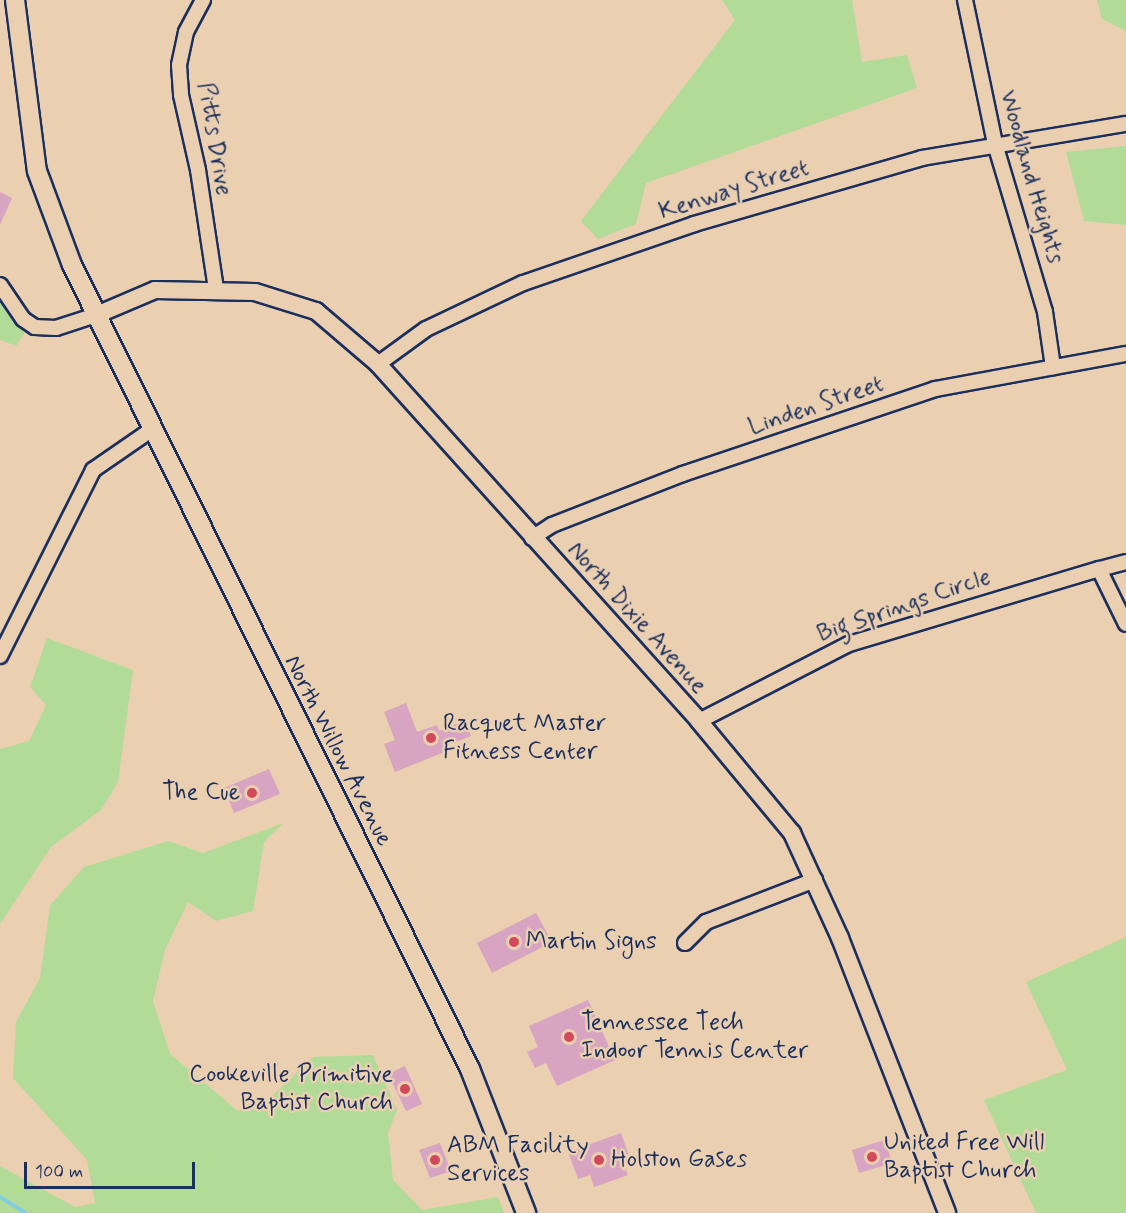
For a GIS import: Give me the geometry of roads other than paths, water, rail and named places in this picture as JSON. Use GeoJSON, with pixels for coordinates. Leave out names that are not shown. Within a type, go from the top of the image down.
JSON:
{"type":"FeatureCollection","features":[{"type":"Feature","properties":{"kind":"main road","name":"North Willow Avenue"},"geometry":{"type":"LineString","coordinates":[[15,0],[37,171],[94,316],[470,1070],[526,1213]]}},
{"type":"Feature","properties":{"kind":"street","name":"Pitts Drive"},"geometry":{"type":"LineString","coordinates":[[203,0],[186,32],[179,64],[180,95],[198,170],[216,289]]}},
{"type":"Feature","properties":{"kind":"street","name":"Woodland Heights"},"geometry":{"type":"LineString","coordinates":[[965,0],[995,144],[1045,312],[1053,367]]}},
{"type":"Feature","properties":{"kind":"street","name":"Kenway Street"},"geometry":{"type":"LineString","coordinates":[[378,364],[426,329],[523,283],[860,174],[995,144],[1126,124]]}},
{"type":"Feature","properties":{"kind":"street"},"geometry":{"type":"LineString","coordinates":[[0,285],[23,319],[35,327],[56,328],[94,316]]}},
{"type":"Feature","properties":{"kind":"street","name":"North Dixie Avenue"},"geometry":{"type":"LineString","coordinates":[[94,316],[155,290],[216,289],[255,292],[316,311],[378,364],[699,722],[792,833],[815,880],[947,1213]]}},
{"type":"Feature","properties":{"kind":"street","name":"Linden Street"},"geometry":{"type":"LineString","coordinates":[[532,538],[552,525],[683,474],[935,389],[1126,354]]}},
{"type":"Feature","properties":{"kind":"street"},"geometry":{"type":"LineString","coordinates":[[0,656],[93,470],[151,430]]}},
{"type":"Feature","properties":{"kind":"street","name":"Big Springs Circle"},"geometry":{"type":"LineString","coordinates":[[699,722],[849,644],[1126,562]]}},
{"type":"Feature","properties":{"kind":"street"},"geometry":{"type":"LineString","coordinates":[[1099,569],[1126,624]]}},
{"type":"Feature","properties":{"kind":"street"},"geometry":{"type":"LineString","coordinates":[[685,943],[706,922],[815,880]]}},
{"type":"Feature","properties":{"kind":"waterway"},"geometry":{"type":"LineString","coordinates":[[0,1197],[26,1213]]}},
{"type":"Feature","properties":{"kind":"place","name":"Racquet Master Fitness Center"},"geometry":{"type":"Point","coordinates":[431,738]}},
{"type":"Feature","properties":{"kind":"place","name":"The Cue"},"geometry":{"type":"Point","coordinates":[252,793]}},
{"type":"Feature","properties":{"kind":"place","name":"Martin Signs"},"geometry":{"type":"Point","coordinates":[514,942]}},
{"type":"Feature","properties":{"kind":"place","name":"Tennessee Tech Indoor Tennis Center"},"geometry":{"type":"Point","coordinates":[569,1037]}},
{"type":"Feature","properties":{"kind":"place","name":"Cookeville Primitive Baptist Church"},"geometry":{"type":"Point","coordinates":[405,1089]}},
{"type":"Feature","properties":{"kind":"place","name":"United Free Will Baptist Church"},"geometry":{"type":"Point","coordinates":[872,1157]}},
{"type":"Feature","properties":{"kind":"place","name":"ABM Facility Services"},"geometry":{"type":"Point","coordinates":[435,1160]}},
{"type":"Feature","properties":{"kind":"place","name":"Holston Gases"},"geometry":{"type":"Point","coordinates":[599,1160]}}]}
